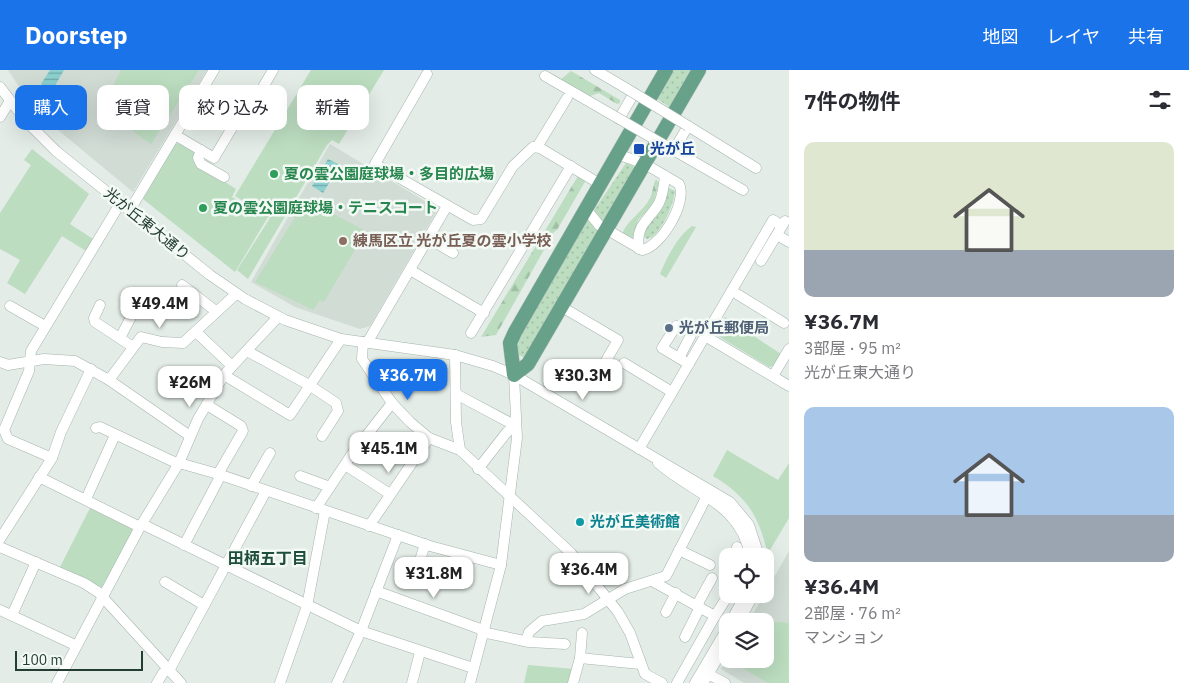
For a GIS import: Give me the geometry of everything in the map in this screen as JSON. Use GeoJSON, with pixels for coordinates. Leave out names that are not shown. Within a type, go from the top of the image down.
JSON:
{"type":"FeatureCollection","features":[{"type":"Feature","properties":{"kind":"main road"},"geometry":{"type":"LineString","coordinates":[[514,375],[510,343],[515,332],[666,70]]}},
{"type":"Feature","properties":{"kind":"main road"},"geometry":{"type":"LineString","coordinates":[[514,375],[528,364],[699,70]]}},
{"type":"Feature","properties":{"kind":"street"},"geometry":{"type":"LineString","coordinates":[[130,210],[214,70]]}},
{"type":"Feature","properties":{"kind":"street"},"geometry":{"type":"LineString","coordinates":[[175,135],[214,158],[245,106],[255,101],[273,70]]}},
{"type":"Feature","properties":{"kind":"street"},"geometry":{"type":"LineString","coordinates":[[595,70],[756,168]]}},
{"type":"Feature","properties":{"kind":"street"},"geometry":{"type":"LineString","coordinates":[[427,74],[375,164],[472,220],[481,219],[513,166],[533,147],[537,147],[600,184]]}},
{"type":"Feature","properties":{"kind":"street"},"geometry":{"type":"LineString","coordinates":[[545,76],[743,190]]}},
{"type":"Feature","properties":{"kind":"street","name":"光が丘東大通り"},"geometry":{"type":"LineString","coordinates":[[0,86],[10,101],[51,146],[236,294],[278,317],[341,339],[455,355],[493,366],[514,375],[649,455],[674,467],[730,502],[749,525],[756,548]]}},
{"type":"Feature","properties":{"kind":"street"},"geometry":{"type":"LineString","coordinates":[[619,119],[634,93]]}},
{"type":"Feature","properties":{"kind":"street"},"geometry":{"type":"LineString","coordinates":[[537,147],[566,98]]}},
{"type":"Feature","properties":{"kind":"street"},"geometry":{"type":"LineString","coordinates":[[0,117],[10,101]]}},
{"type":"Feature","properties":{"kind":"street"},"geometry":{"type":"LineString","coordinates":[[678,153],[692,129]]}},
{"type":"Feature","properties":{"kind":"street"},"geometry":{"type":"LineString","coordinates":[[201,150],[198,158],[201,164],[224,177]]}},
{"type":"Feature","properties":{"kind":"street"},"geometry":{"type":"LineString","coordinates":[[586,209],[594,221],[607,231],[639,249],[648,249],[659,241],[680,200],[679,184],[645,164],[617,154]]}},
{"type":"Feature","properties":{"kind":"street"},"geometry":{"type":"LineString","coordinates":[[471,333],[571,166]]}},
{"type":"Feature","properties":{"kind":"street"},"geometry":{"type":"LineString","coordinates":[[639,249],[640,228],[644,219],[660,201],[665,176]]}},
{"type":"Feature","properties":{"kind":"street"},"geometry":{"type":"LineString","coordinates":[[52,458],[8,438],[4,430],[29,371],[31,351],[120,202]]}},
{"type":"Feature","properties":{"kind":"street"},"geometry":{"type":"LineString","coordinates":[[446,206],[410,270],[365,342],[362,359],[392,403],[410,422],[430,438],[460,450],[478,469],[571,553],[608,600],[630,633],[644,678],[662,683]]}},
{"type":"Feature","properties":{"kind":"street"},"geometry":{"type":"LineString","coordinates":[[639,449],[705,336],[709,320],[779,221],[777,235],[761,261]]}},
{"type":"Feature","properties":{"kind":"street"},"geometry":{"type":"LineString","coordinates":[[777,235],[789,242]]}},
{"type":"Feature","properties":{"kind":"street"},"geometry":{"type":"LineString","coordinates":[[428,238],[453,253]]}},
{"type":"Feature","properties":{"kind":"street"},"geometry":{"type":"LineString","coordinates":[[410,270],[484,313]]}},
{"type":"Feature","properties":{"kind":"street"},"geometry":{"type":"LineString","coordinates":[[182,285],[217,312]]}},
{"type":"Feature","properties":{"kind":"street"},"geometry":{"type":"LineString","coordinates":[[109,380],[141,337],[179,344],[196,332],[236,294]]}},
{"type":"Feature","properties":{"kind":"street"},"geometry":{"type":"LineString","coordinates":[[737,294],[784,323]]}},
{"type":"Feature","properties":{"kind":"street"},"geometry":{"type":"LineString","coordinates":[[120,338],[139,302]]}},
{"type":"Feature","properties":{"kind":"street"},"geometry":{"type":"LineString","coordinates":[[100,305],[94,318],[95,322],[133,347]]}},
{"type":"Feature","properties":{"kind":"street"},"geometry":{"type":"LineString","coordinates":[[10,306],[45,326]]}},
{"type":"Feature","properties":{"kind":"street"},"geometry":{"type":"LineString","coordinates":[[562,307],[618,340],[600,371]]}},
{"type":"Feature","properties":{"kind":"street"},"geometry":{"type":"LineString","coordinates":[[57,683],[75,645],[102,597],[108,591],[141,526],[179,463],[190,436],[224,375],[278,317]]}},
{"type":"Feature","properties":{"kind":"street"},"geometry":{"type":"LineString","coordinates":[[679,358],[691,335],[689,328],[679,325],[662,348],[689,364]]}},
{"type":"Feature","properties":{"kind":"street"},"geometry":{"type":"LineString","coordinates":[[196,332],[232,366]]}},
{"type":"Feature","properties":{"kind":"street"},"geometry":{"type":"LineString","coordinates":[[705,336],[789,386]]}},
{"type":"Feature","properties":{"kind":"street"},"geometry":{"type":"LineString","coordinates":[[224,375],[290,416],[341,339]]}},
{"type":"Feature","properties":{"kind":"street"},"geometry":{"type":"LineString","coordinates":[[773,376],[789,349]]}},
{"type":"Feature","properties":{"kind":"street"},"geometry":{"type":"LineString","coordinates":[[247,351],[309,385],[336,404],[338,411],[322,436]]}},
{"type":"Feature","properties":{"kind":"street"},"geometry":{"type":"LineString","coordinates":[[455,355],[456,422],[460,450]]}},
{"type":"Feature","properties":{"kind":"street"},"geometry":{"type":"LineString","coordinates":[[0,362],[16,365],[30,361],[75,361],[109,380],[190,436]]}},
{"type":"Feature","properties":{"kind":"street"},"geometry":{"type":"LineString","coordinates":[[624,363],[672,392]]}},
{"type":"Feature","properties":{"kind":"street"},"geometry":{"type":"LineString","coordinates":[[0,538],[52,458],[61,432],[91,369]]}},
{"type":"Feature","properties":{"kind":"street"},"geometry":{"type":"LineString","coordinates":[[470,683],[482,631],[501,565],[510,498],[516,426],[514,375]]}},
{"type":"Feature","properties":{"kind":"street"},"geometry":{"type":"LineString","coordinates":[[456,394],[516,426]]}},
{"type":"Feature","properties":{"kind":"street"},"geometry":{"type":"LineString","coordinates":[[280,683],[308,606],[320,509],[330,487],[392,403]]}},
{"type":"Feature","properties":{"kind":"street"},"geometry":{"type":"LineString","coordinates":[[184,545],[243,431],[241,426],[207,405]]}},
{"type":"Feature","properties":{"kind":"street"},"geometry":{"type":"LineString","coordinates":[[478,469],[507,432],[516,426]]}},
{"type":"Feature","properties":{"kind":"street"},"geometry":{"type":"LineString","coordinates":[[96,428],[179,463],[266,490],[425,544],[501,565]]}},
{"type":"Feature","properties":{"kind":"street"},"geometry":{"type":"LineString","coordinates":[[86,499],[115,435]]}},
{"type":"Feature","properties":{"kind":"street"},"geometry":{"type":"LineString","coordinates":[[369,526],[430,438]]}},
{"type":"Feature","properties":{"kind":"street"},"geometry":{"type":"LineString","coordinates":[[252,486],[270,454]]}},
{"type":"Feature","properties":{"kind":"street","name":"光が丘東大通り"},"geometry":{"type":"LineString","coordinates":[[649,455],[670,473],[724,508],[736,520],[745,536],[748,548]]}},
{"type":"Feature","properties":{"kind":"street"},"geometry":{"type":"LineString","coordinates":[[345,465],[390,494]]}},
{"type":"Feature","properties":{"kind":"street"},"geometry":{"type":"LineString","coordinates":[[300,476],[330,487]]}},
{"type":"Feature","properties":{"kind":"street"},"geometry":{"type":"LineString","coordinates":[[39,477],[184,545],[361,632],[473,668]]}},
{"type":"Feature","properties":{"kind":"street"},"geometry":{"type":"LineString","coordinates":[[157,683],[162,672],[168,670],[266,490]]}},
{"type":"Feature","properties":{"kind":"street"},"geometry":{"type":"LineString","coordinates":[[526,641],[529,632],[542,621],[584,614],[625,589],[666,576],[707,496]]}},
{"type":"Feature","properties":{"kind":"street"},"geometry":{"type":"LineString","coordinates":[[337,683],[361,632],[398,535]]}},
{"type":"Feature","properties":{"kind":"street"},"geometry":{"type":"LineString","coordinates":[[417,570],[425,544]]}},
{"type":"Feature","properties":{"kind":"street"},"geometry":{"type":"LineString","coordinates":[[0,548],[84,583],[102,597],[181,683]]}},
{"type":"Feature","properties":{"kind":"street"},"geometry":{"type":"LineString","coordinates":[[679,550],[710,565]]}},
{"type":"Feature","properties":{"kind":"street"},"geometry":{"type":"LineString","coordinates":[[12,616],[36,562]]}},
{"type":"Feature","properties":{"kind":"street"},"geometry":{"type":"LineString","coordinates":[[685,637],[712,578]]}},
{"type":"Feature","properties":{"kind":"street"},"geometry":{"type":"LineString","coordinates":[[652,580],[716,616]]}},
{"type":"Feature","properties":{"kind":"street"},"geometry":{"type":"LineString","coordinates":[[165,582],[204,605]]}},
{"type":"Feature","properties":{"kind":"street"},"geometry":{"type":"LineString","coordinates":[[376,592],[482,631],[526,641],[565,644]]}},
{"type":"Feature","properties":{"kind":"street"},"geometry":{"type":"LineString","coordinates":[[666,612],[676,593]]}},
{"type":"Feature","properties":{"kind":"street"},"geometry":{"type":"LineString","coordinates":[[677,683],[724,603]]}},
{"type":"Feature","properties":{"kind":"street"},"geometry":{"type":"LineString","coordinates":[[0,610],[75,645]]}},
{"type":"Feature","properties":{"kind":"street"},"geometry":{"type":"LineString","coordinates":[[573,683],[580,658],[582,633]]}},
{"type":"Feature","properties":{"kind":"street"},"geometry":{"type":"LineString","coordinates":[[695,683],[719,642]]}},
{"type":"Feature","properties":{"kind":"street"},"geometry":{"type":"LineString","coordinates":[[412,683],[420,652]]}},
{"type":"Feature","properties":{"kind":"street"},"geometry":{"type":"LineString","coordinates":[[695,652],[708,660]]}},
{"type":"Feature","properties":{"kind":"street"},"geometry":{"type":"LineString","coordinates":[[719,656],[706,678],[725,683]]}},
{"type":"Feature","properties":{"kind":"street"},"geometry":{"type":"LineString","coordinates":[[580,658],[640,664]]}},
{"type":"Feature","properties":{"kind":"shaded area"},"geometry":{"type":"Polygon","coordinates":[[[8,70],[207,70],[198,85],[179,85],[179,116],[133,192],[58,130],[87,130],[87,85],[18,85],[8,70]]]}},
{"type":"Feature","properties":{"kind":"shaded area"},"geometry":{"type":"Polygon","coordinates":[[[330,144],[438,209],[370,326],[360,329],[295,307],[251,282],[330,144]]]}},
{"type":"Feature","properties":{"kind":"shaded area"},"geometry":{"type":"Polygon","coordinates":[[[789,551],[789,683],[744,683],[721,669],[774,668],[774,613],[754,613],[759,603],[774,603],[774,577],[789,551]]]}},
{"type":"Feature","properties":{"kind":"green space"},"geometry":{"type":"Polygon","coordinates":[[[121,70],[199,70],[189,85],[179,85],[179,101],[169,116],[169,85],[114,85],[121,70]]]}},
{"type":"Feature","properties":{"kind":"green space"},"geometry":{"type":"Polygon","coordinates":[[[311,70],[384,70],[369,95],[369,85],[302,85],[311,70]]]}},
{"type":"Feature","properties":{"kind":"green space"},"geometry":{"type":"Polygon","coordinates":[[[672,70],[691,70],[669,107],[656,98],[672,70]]]}},
{"type":"Feature","properties":{"kind":"green space"},"geometry":{"type":"Polygon","coordinates":[[[571,71],[620,100],[620,103],[617,104],[599,93],[587,97],[548,75],[549,72],[561,79],[571,71]]]}},
{"type":"Feature","properties":{"kind":"green space"},"geometry":{"type":"Polygon","coordinates":[[[297,93],[297,130],[348,130],[339,144],[332,140],[327,145],[248,279],[237,270],[270,218],[235,196],[275,130],[287,130],[287,110],[297,93]]]}},
{"type":"Feature","properties":{"kind":"green space"},"geometry":{"type":"Polygon","coordinates":[[[133,130],[160,130],[151,144],[133,130]]]}},
{"type":"Feature","properties":{"kind":"green space","name":"夏の雲公園庭球場・テニスコート"},"geometry":{"type":"Polygon","coordinates":[[[181,143],[196,153],[196,164],[236,189],[232,197],[268,217],[235,272],[143,199],[175,144],[181,143]]]}},
{"type":"Feature","properties":{"kind":"green space"},"geometry":{"type":"Polygon","coordinates":[[[32,149],[89,194],[70,224],[93,239],[86,251],[62,236],[25,294],[7,283],[20,260],[0,249],[0,213],[31,165],[24,160],[32,149]]]}},
{"type":"Feature","properties":{"kind":"green space"},"geometry":{"type":"Polygon","coordinates":[[[626,163],[635,169],[525,358],[517,354],[519,339],[574,240],[626,163]]]}},
{"type":"Feature","properties":{"kind":"green space"},"geometry":{"type":"Polygon","coordinates":[[[578,176],[586,180],[557,230],[554,232],[496,335],[481,337],[578,176]]]}},
{"type":"Feature","properties":{"kind":"green space"},"geometry":{"type":"Polygon","coordinates":[[[656,179],[659,183],[653,204],[638,220],[635,236],[632,239],[622,234],[628,224],[647,203],[656,179]]]}},
{"type":"Feature","properties":{"kind":"green space"},"geometry":{"type":"Polygon","coordinates":[[[667,187],[675,191],[672,204],[657,232],[647,239],[644,237],[645,228],[667,187]]]}},
{"type":"Feature","properties":{"kind":"green space"},"geometry":{"type":"Polygon","coordinates":[[[314,204],[366,231],[324,302],[320,300],[313,310],[255,282],[302,206],[310,211],[314,204]]]}},
{"type":"Feature","properties":{"kind":"green space"},"geometry":{"type":"Polygon","coordinates":[[[692,226],[696,227],[666,278],[660,274],[666,261],[677,242],[692,226]]]}},
{"type":"Feature","properties":{"kind":"green space"},"geometry":{"type":"Polygon","coordinates":[[[725,317],[781,354],[774,366],[769,367],[718,336],[717,331],[725,317]]]}},
{"type":"Feature","properties":{"kind":"green space"},"geometry":{"type":"Polygon","coordinates":[[[727,450],[778,480],[789,463],[789,518],[771,548],[766,548],[755,516],[749,507],[734,491],[713,476],[727,450]]]}},
{"type":"Feature","properties":{"kind":"green space"},"geometry":{"type":"Polygon","coordinates":[[[90,508],[132,529],[134,532],[105,587],[101,587],[60,567],[90,508]]]}},
{"type":"Feature","properties":{"kind":"green space"},"geometry":{"type":"Polygon","coordinates":[[[774,622],[789,623],[789,683],[768,683],[742,668],[774,668],[774,622]]]}},
{"type":"Feature","properties":{"kind":"green space"},"geometry":{"type":"Polygon","coordinates":[[[528,665],[574,669],[571,683],[524,683],[528,665]]]}},
{"type":"Feature","properties":{"kind":"water"},"geometry":{"type":"Polygon","coordinates":[[[50,70],[64,70],[55,85],[41,84],[50,70]]]}},
{"type":"Feature","properties":{"kind":"water"},"geometry":{"type":"Polygon","coordinates":[[[328,159],[340,165],[323,193],[312,186],[328,159]]]}},
{"type":"Feature","properties":{"kind":"place","name":"光が丘"},"geometry":{"type":"Point","coordinates":[639,149]}},
{"type":"Feature","properties":{"kind":"place","name":"夏の雲公園庭球場・多目的広場"},"geometry":{"type":"Point","coordinates":[274,174]}},
{"type":"Feature","properties":{"kind":"place","name":"夏の雲公園庭球場・テニスコート"},"geometry":{"type":"Point","coordinates":[203,208]}},
{"type":"Feature","properties":{"kind":"place","name":"練馬区立 光が丘夏の雲小学校"},"geometry":{"type":"Point","coordinates":[343,241]}},
{"type":"Feature","properties":{"kind":"place","name":"光が丘郵便局"},"geometry":{"type":"Point","coordinates":[669,328]}},
{"type":"Feature","properties":{"kind":"place","name":"光が丘美術館"},"geometry":{"type":"Point","coordinates":[580,522]}},
{"type":"Feature","properties":{"kind":"district","name":"田柄五丁目"},"geometry":{"type":"Point","coordinates":[268,558]}}]}
